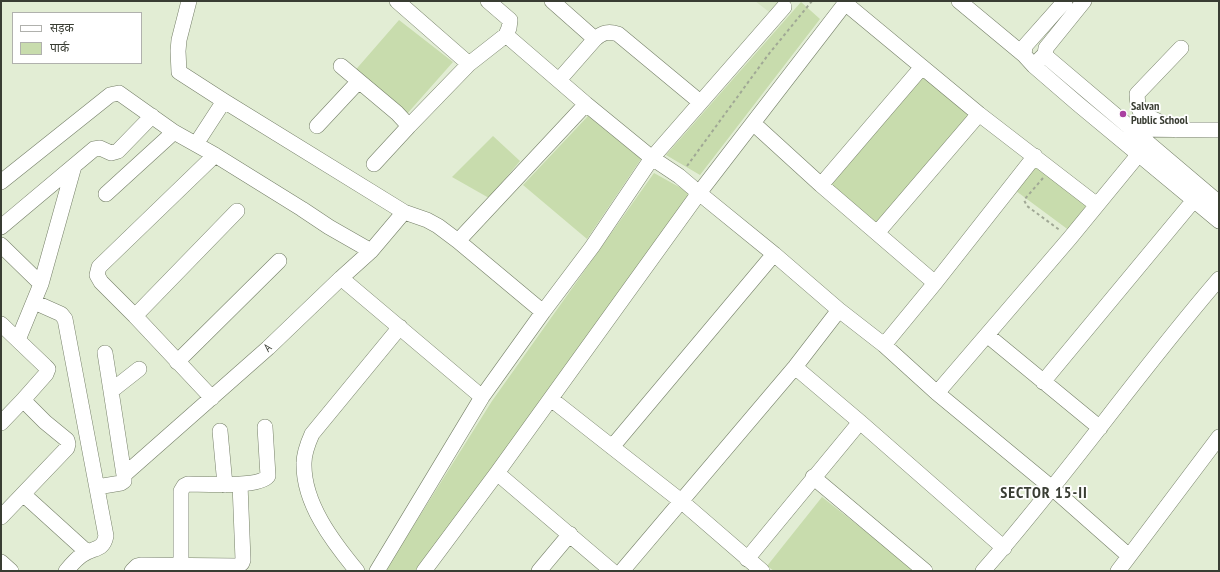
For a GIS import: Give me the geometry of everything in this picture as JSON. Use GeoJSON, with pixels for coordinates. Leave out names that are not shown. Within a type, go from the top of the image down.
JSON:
{"type":"FeatureCollection","features":[{"type":"Feature","properties":{"kind":"street"},"geometry":{"type":"LineString","coordinates":[[189,1],[179,40],[179,72],[404,212],[427,220],[438,226],[543,312]]}},
{"type":"Feature","properties":{"kind":"street"},"geometry":{"type":"LineString","coordinates":[[397,1],[469,64]]}},
{"type":"Feature","properties":{"kind":"street"},"geometry":{"type":"LineString","coordinates":[[374,164],[469,64],[506,35],[510,20],[488,1]]}},
{"type":"Feature","properties":{"kind":"street"},"geometry":{"type":"LineString","coordinates":[[552,1],[595,39]]}},
{"type":"Feature","properties":{"kind":"street"},"geometry":{"type":"LineString","coordinates":[[959,1],[1029,60],[1143,149],[1219,203]]}},
{"type":"Feature","properties":{"kind":"street"},"geometry":{"type":"LineString","coordinates":[[1029,60],[1025,46],[1065,1]]}},
{"type":"Feature","properties":{"kind":"street"},"geometry":{"type":"LineString","coordinates":[[1084,1],[1046,48],[1045,54],[1131,129],[1143,149],[1194,200],[1219,221]]}},
{"type":"Feature","properties":{"kind":"street"},"geometry":{"type":"LineString","coordinates":[[424,571],[551,399],[699,193],[846,2],[979,114],[1097,205]]}},
{"type":"Feature","properties":{"kind":"street"},"geometry":{"type":"LineString","coordinates":[[377,571],[482,397],[592,246],[652,158],[784,7]]}},
{"type":"Feature","properties":{"kind":"street"},"geometry":{"type":"LineString","coordinates":[[559,80],[595,39],[601,34],[611,32],[618,34],[700,102]]}},
{"type":"Feature","properties":{"kind":"street"},"geometry":{"type":"LineString","coordinates":[[506,35],[586,104],[652,158],[679,176],[839,310],[884,345],[937,393],[1052,488],[1129,556]]}},
{"type":"Feature","properties":{"kind":"street"},"geometry":{"type":"LineString","coordinates":[[1176,130],[1141,113],[1138,106],[1137,94],[1181,48]]}},
{"type":"Feature","properties":{"kind":"street"},"geometry":{"type":"LineString","coordinates":[[1029,60],[1045,54]]}},
{"type":"Feature","properties":{"kind":"street"},"geometry":{"type":"LineString","coordinates":[[341,66],[397,113],[409,126]]}},
{"type":"Feature","properties":{"kind":"street"},"geometry":{"type":"LineString","coordinates":[[821,185],[922,67]]}},
{"type":"Feature","properties":{"kind":"street"},"geometry":{"type":"LineString","coordinates":[[317,126],[359,81]]}},
{"type":"Feature","properties":{"kind":"street"},"geometry":{"type":"LineString","coordinates":[[1,182],[110,95],[119,93],[174,132],[215,155],[329,227],[371,251]]}},
{"type":"Feature","properties":{"kind":"street"},"geometry":{"type":"LineString","coordinates":[[196,144],[224,101]]}},
{"type":"Feature","properties":{"kind":"street"},"geometry":{"type":"LineString","coordinates":[[458,241],[586,104]]}},
{"type":"Feature","properties":{"kind":"street"},"geometry":{"type":"LineString","coordinates":[[877,233],[979,114]]}},
{"type":"Feature","properties":{"kind":"street"},"geometry":{"type":"LineString","coordinates":[[1,227],[97,148],[111,153],[118,151],[152,116]]}},
{"type":"Feature","properties":{"kind":"street"},"geometry":{"type":"LineString","coordinates":[[753,123],[821,185],[936,283]]}},
{"type":"Feature","properties":{"kind":"street"},"geometry":{"type":"LineString","coordinates":[[1131,129],[1219,130]]}},
{"type":"Feature","properties":{"kind":"street"},"geometry":{"type":"LineString","coordinates":[[106,194],[174,132]]}},
{"type":"Feature","properties":{"kind":"street"},"geometry":{"type":"LineString","coordinates":[[937,393],[1070,238],[1143,149]]}},
{"type":"Feature","properties":{"kind":"street"},"geometry":{"type":"LineString","coordinates":[[212,398],[101,282],[97,275],[99,267],[215,155]]}},
{"type":"Feature","properties":{"kind":"street"},"geometry":{"type":"LineString","coordinates":[[884,345],[936,283],[1035,156]]}},
{"type":"Feature","properties":{"kind":"street"},"geometry":{"type":"LineString","coordinates":[[18,340],[41,284],[74,166]]}},
{"type":"Feature","properties":{"kind":"street"},"geometry":{"type":"LineString","coordinates":[[1043,382],[1194,200]]}},
{"type":"Feature","properties":{"kind":"street"},"geometry":{"type":"LineString","coordinates":[[135,316],[237,211]]}},
{"type":"Feature","properties":{"kind":"street","name":"A"},"geometry":{"type":"LineString","coordinates":[[97,487],[123,482],[124,475],[268,348],[371,251],[404,212]]}},
{"type":"Feature","properties":{"kind":"street"},"geometry":{"type":"LineString","coordinates":[[1,245],[41,284]]}},
{"type":"Feature","properties":{"kind":"street"},"geometry":{"type":"LineString","coordinates":[[612,447],[774,254]]}},
{"type":"Feature","properties":{"kind":"street"},"geometry":{"type":"LineString","coordinates":[[177,362],[279,261]]}},
{"type":"Feature","properties":{"kind":"street"},"geometry":{"type":"LineString","coordinates":[[341,278],[482,397]]}},
{"type":"Feature","properties":{"kind":"street"},"geometry":{"type":"LineString","coordinates":[[983,571],[1004,548],[1187,317],[1219,279]]}},
{"type":"Feature","properties":{"kind":"street"},"geometry":{"type":"LineString","coordinates":[[34,302],[61,314],[65,319],[106,536],[105,543],[81,556],[66,571]]}},
{"type":"Feature","properties":{"kind":"street"},"geometry":{"type":"LineString","coordinates":[[622,571],[795,367],[839,310]]}},
{"type":"Feature","properties":{"kind":"street"},"geometry":{"type":"LineString","coordinates":[[1,324],[48,369],[46,374],[23,400],[2,418]]}},
{"type":"Feature","properties":{"kind":"street"},"geometry":{"type":"LineString","coordinates":[[357,571],[333,541],[319,518],[305,480],[304,462],[307,445],[312,434],[400,327]]}},
{"type":"Feature","properties":{"kind":"street"},"geometry":{"type":"LineString","coordinates":[[987,335],[1100,428]]}},
{"type":"Feature","properties":{"kind":"street"},"geometry":{"type":"LineString","coordinates":[[105,353],[124,475]]}},
{"type":"Feature","properties":{"kind":"street"},"geometry":{"type":"LineString","coordinates":[[795,367],[1004,548]]}},
{"type":"Feature","properties":{"kind":"street"},"geometry":{"type":"LineString","coordinates":[[111,391],[139,369]]}},
{"type":"Feature","properties":{"kind":"street"},"geometry":{"type":"LineString","coordinates":[[551,399],[681,501],[762,571]]}},
{"type":"Feature","properties":{"kind":"street"},"geometry":{"type":"LineString","coordinates":[[1,517],[67,448],[68,444],[67,440],[45,422],[23,400]]}},
{"type":"Feature","properties":{"kind":"street"},"geometry":{"type":"LineString","coordinates":[[747,559],[860,422]]}},
{"type":"Feature","properties":{"kind":"street"},"geometry":{"type":"LineString","coordinates":[[181,566],[181,491],[184,486],[188,484],[240,484],[262,481],[265,479],[268,476],[265,427]]}},
{"type":"Feature","properties":{"kind":"street"},"geometry":{"type":"LineString","coordinates":[[220,431],[225,485]]}},
{"type":"Feature","properties":{"kind":"street"},"geometry":{"type":"LineString","coordinates":[[1118,571],[1219,437]]}},
{"type":"Feature","properties":{"kind":"street"},"geometry":{"type":"LineString","coordinates":[[497,473],[612,571]]}},
{"type":"Feature","properties":{"kind":"street"},"geometry":{"type":"LineString","coordinates":[[813,478],[925,571]]}},
{"type":"Feature","properties":{"kind":"street"},"geometry":{"type":"LineString","coordinates":[[132,571],[137,566],[141,565],[238,566],[242,563],[240,484]]}},
{"type":"Feature","properties":{"kind":"street"},"geometry":{"type":"LineString","coordinates":[[23,494],[88,552]]}},
{"type":"Feature","properties":{"kind":"street"},"geometry":{"type":"LineString","coordinates":[[539,571],[570,534]]}},
{"type":"Feature","properties":{"kind":"street"},"geometry":{"type":"LineString","coordinates":[[1,562],[11,571]]}},
{"type":"Feature","properties":{"kind":"path"},"geometry":{"type":"LineString","coordinates":[[679,176],[768,55],[812,1]]}},
{"type":"Feature","properties":{"kind":"path"},"geometry":{"type":"LineString","coordinates":[[1050,179],[1043,178],[1024,200],[1027,206],[1070,238]]}},
{"type":"Feature","properties":{"kind":"shaded area"},"geometry":{"type":"Polygon","coordinates":[[[755,1],[785,1],[773,15],[755,1]]]}},
{"type":"Feature","properties":{"kind":"green space"},"geometry":{"type":"Polygon","coordinates":[[[801,2],[820,19],[700,175],[666,155],[801,2]]]}},
{"type":"Feature","properties":{"kind":"green space"},"geometry":{"type":"Polygon","coordinates":[[[399,20],[453,62],[406,115],[352,74],[399,20]]]}},
{"type":"Feature","properties":{"kind":"green space"},"geometry":{"type":"Polygon","coordinates":[[[920,74],[970,114],[874,226],[828,184],[920,74]]]}},
{"type":"Feature","properties":{"kind":"green space"},"geometry":{"type":"Polygon","coordinates":[[[588,116],[641,159],[587,239],[523,185],[588,116]]]}},
{"type":"Feature","properties":{"kind":"green space"},"geometry":{"type":"Polygon","coordinates":[[[493,136],[520,161],[489,198],[452,177],[493,136]]]}},
{"type":"Feature","properties":{"kind":"green space"},"geometry":{"type":"Polygon","coordinates":[[[1036,166],[1089,206],[1070,231],[1016,191],[1036,166]]]}},
{"type":"Feature","properties":{"kind":"green space"},"geometry":{"type":"Polygon","coordinates":[[[654,173],[690,193],[419,571],[385,571],[492,401],[654,173]]]}},
{"type":"Feature","properties":{"kind":"green space"},"geometry":{"type":"Polygon","coordinates":[[[822,497],[916,571],[774,571],[767,566],[822,497]]]}},
{"type":"Feature","properties":{"kind":"place","name":"Salvan Public School"},"geometry":{"type":"Point","coordinates":[1123,114]}},
{"type":"Feature","properties":{"kind":"district","name":"SECTOR 15-II"},"geometry":{"type":"Point","coordinates":[1044,493]}}]}
